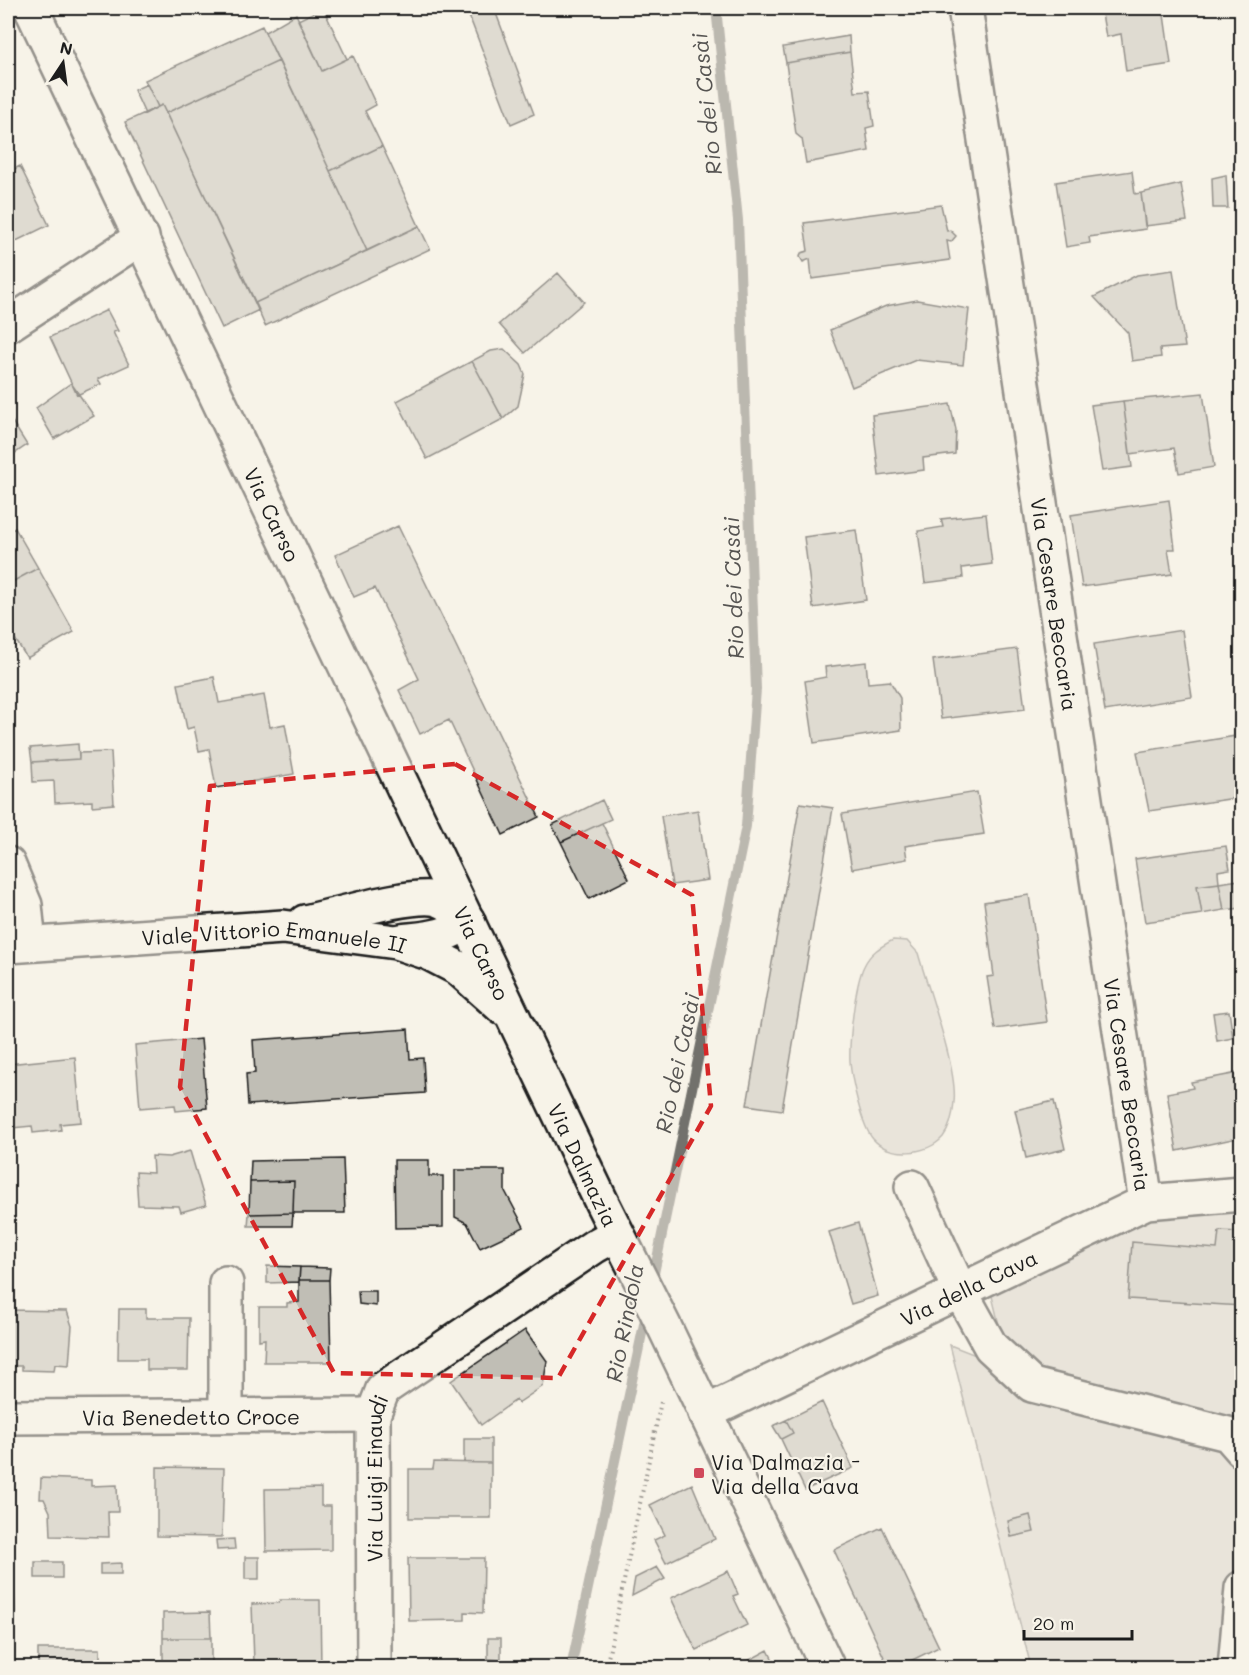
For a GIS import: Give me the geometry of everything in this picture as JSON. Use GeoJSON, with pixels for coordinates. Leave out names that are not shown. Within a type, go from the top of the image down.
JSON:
{"type":"FeatureCollection","features":[{"type":"Feature","properties":{"kind":"street","name":"Via Carso"},"geometry":{"type":"LineString","coordinates":[[31,8],[515,1019]]}},
{"type":"Feature","properties":{"kind":"street","name":"Via Cesare Beccaria"},"geometry":{"type":"LineString","coordinates":[[965,8],[1146,1202]]}},
{"type":"Feature","properties":{"kind":"street"},"geometry":{"type":"LineString","coordinates":[[8,325],[142,237]]}},
{"type":"Feature","properties":{"kind":"street"},"geometry":{"type":"LineString","coordinates":[[398,902],[416,885],[428,864],[428,836]]}},
{"type":"Feature","properties":{"kind":"street"},"geometry":{"type":"LineString","coordinates":[[8,864],[25,905],[19,945]]}},
{"type":"Feature","properties":{"kind":"street"},"geometry":{"type":"LineString","coordinates":[[283,927],[418,896],[439,899],[453,906],[468,921],[456,931],[439,937],[396,942]]}},
{"type":"Feature","properties":{"kind":"street","name":"Viale Vittorio Emanuele II"},"geometry":{"type":"LineString","coordinates":[[19,945],[283,927],[396,942],[429,953],[458,968],[515,1019]]}},
{"type":"Feature","properties":{"kind":"street","name":"Via Dalmazia"},"geometry":{"type":"LineString","coordinates":[[515,1019],[828,1668]]}},
{"type":"Feature","properties":{"kind":"street"},"geometry":{"type":"LineString","coordinates":[[912,1187],[960,1291],[991,1347],[1032,1385],[1228,1434],[1242,1450]]}},
{"type":"Feature","properties":{"kind":"street","name":"Via della Cava"},"geometry":{"type":"LineString","coordinates":[[705,1413],[1146,1202],[1242,1194]]}},
{"type":"Feature","properties":{"kind":"street","name":"Via Luigi Einaudi"},"geometry":{"type":"LineString","coordinates":[[374,1668],[373,1415],[383,1389],[394,1379],[595,1246],[617,1234]]}},
{"type":"Feature","properties":{"kind":"street"},"geometry":{"type":"LineString","coordinates":[[226,1283],[226,1414]]}},
{"type":"Feature","properties":{"kind":"street","name":"Via Benedetto Croce"},"geometry":{"type":"LineString","coordinates":[[8,1417],[226,1414],[373,1415]]}},
{"type":"Feature","properties":{"kind":"street"},"geometry":{"type":"LineString","coordinates":[[1235,1668],[1242,1588]]}},
{"type":"Feature","properties":{"kind":"path"},"geometry":{"type":"LineString","coordinates":[[606,1668],[663,1393]]}},
{"type":"Feature","properties":{"kind":"highlighted area"},"geometry":{"type":"Polygon","coordinates":[[[455,764],[692,895],[711,1106],[558,1378],[334,1373],[180,1087],[210,786],[455,764]]]}},
{"type":"Feature","properties":{"kind":"shaded area"},"geometry":{"type":"Polygon","coordinates":[[[893,940],[907,941],[918,953],[947,1050],[954,1088],[952,1116],[943,1137],[928,1148],[908,1152],[880,1145],[869,1133],[858,1102],[850,1061],[853,1013],[861,974],[866,961],[872,954],[893,940]]]}},
{"type":"Feature","properties":{"kind":"shaded area"},"geometry":{"type":"Polygon","coordinates":[[[1241,1210],[1241,1667],[1031,1667],[950,1345],[978,1356],[1002,1337],[991,1292],[1144,1214],[1241,1210]]]}},
{"type":"Feature","properties":{"kind":"building"},"geometry":{"type":"Polygon","coordinates":[[[323,8],[347,59],[322,71],[298,20],[323,8]]]}},
{"type":"Feature","properties":{"kind":"building"},"geometry":{"type":"Polygon","coordinates":[[[466,8],[494,8],[534,114],[511,124],[466,8]]]}},
{"type":"Feature","properties":{"kind":"building"},"geometry":{"type":"Polygon","coordinates":[[[1101,8],[1163,8],[1171,64],[1126,71],[1121,34],[1106,37],[1101,8]]]}},
{"type":"Feature","properties":{"kind":"building"},"geometry":{"type":"Polygon","coordinates":[[[296,14],[322,71],[353,56],[376,105],[365,111],[382,146],[330,171],[265,32],[296,14]]]}},
{"type":"Feature","properties":{"kind":"building"},"geometry":{"type":"Polygon","coordinates":[[[262,26],[279,61],[166,113],[162,105],[158,107],[145,80],[262,26]]]}},
{"type":"Feature","properties":{"kind":"building"},"geometry":{"type":"Polygon","coordinates":[[[849,36],[850,52],[786,63],[783,47],[849,36]]]}},
{"type":"Feature","properties":{"kind":"building"},"geometry":{"type":"Polygon","coordinates":[[[850,52],[855,92],[869,91],[874,126],[866,128],[869,151],[806,163],[802,139],[796,134],[786,63],[850,52]]]}},
{"type":"Feature","properties":{"kind":"building"},"geometry":{"type":"Polygon","coordinates":[[[279,61],[367,251],[255,303],[166,113],[279,61]]]}},
{"type":"Feature","properties":{"kind":"building"},"geometry":{"type":"Polygon","coordinates":[[[147,84],[158,107],[145,114],[134,90],[147,84]]]}},
{"type":"Feature","properties":{"kind":"building"},"geometry":{"type":"Polygon","coordinates":[[[162,105],[259,310],[222,328],[125,122],[162,105]]]}},
{"type":"Feature","properties":{"kind":"building"},"geometry":{"type":"Polygon","coordinates":[[[382,146],[419,226],[367,251],[330,171],[382,146]]]}},
{"type":"Feature","properties":{"kind":"building"},"geometry":{"type":"Polygon","coordinates":[[[20,166],[49,225],[8,245],[8,172],[20,166]]]}},
{"type":"Feature","properties":{"kind":"building"},"geometry":{"type":"Polygon","coordinates":[[[1132,171],[1135,194],[1141,193],[1146,229],[1089,237],[1090,243],[1066,247],[1056,182],[1132,171]]]}},
{"type":"Feature","properties":{"kind":"building"},"geometry":{"type":"Polygon","coordinates":[[[1226,175],[1228,208],[1213,208],[1212,178],[1226,175]]]}},
{"type":"Feature","properties":{"kind":"building"},"geometry":{"type":"Polygon","coordinates":[[[1181,184],[1187,221],[1145,226],[1141,193],[1181,184]]]}},
{"type":"Feature","properties":{"kind":"building"},"geometry":{"type":"Polygon","coordinates":[[[941,205],[947,231],[950,230],[956,236],[951,242],[947,241],[950,260],[812,279],[810,259],[803,262],[800,257],[801,253],[808,251],[804,223],[941,205]]]}},
{"type":"Feature","properties":{"kind":"building"},"geometry":{"type":"Polygon","coordinates":[[[419,226],[430,249],[265,326],[255,303],[419,226]]]}},
{"type":"Feature","properties":{"kind":"building"},"geometry":{"type":"Polygon","coordinates":[[[1173,270],[1185,347],[1160,349],[1161,357],[1132,361],[1128,333],[1094,297],[1137,275],[1173,270]]]}},
{"type":"Feature","properties":{"kind":"building"},"geometry":{"type":"Polygon","coordinates":[[[558,273],[584,302],[525,353],[499,324],[558,273]]]}},
{"type":"Feature","properties":{"kind":"building"},"geometry":{"type":"Polygon","coordinates":[[[917,300],[969,309],[963,365],[916,360],[852,387],[830,330],[886,306],[917,300]]]}},
{"type":"Feature","properties":{"kind":"building"},"geometry":{"type":"Polygon","coordinates":[[[107,310],[118,331],[113,332],[129,365],[98,379],[101,384],[77,395],[50,337],[107,310]]]}},
{"type":"Feature","properties":{"kind":"building"},"geometry":{"type":"Polygon","coordinates":[[[504,349],[521,365],[525,374],[518,406],[503,419],[472,361],[491,351],[504,349]]]}},
{"type":"Feature","properties":{"kind":"building"},"geometry":{"type":"Polygon","coordinates":[[[472,361],[503,419],[427,459],[397,401],[472,361]]]}},
{"type":"Feature","properties":{"kind":"building"},"geometry":{"type":"Polygon","coordinates":[[[71,383],[94,416],[54,439],[36,408],[71,383]]]}},
{"type":"Feature","properties":{"kind":"building"},"geometry":{"type":"Polygon","coordinates":[[[1203,393],[1214,467],[1179,473],[1174,448],[1130,454],[1123,401],[1203,393]]]}},
{"type":"Feature","properties":{"kind":"building"},"geometry":{"type":"Polygon","coordinates":[[[1123,401],[1132,467],[1102,471],[1091,405],[1123,401]]]}},
{"type":"Feature","properties":{"kind":"building"},"geometry":{"type":"Polygon","coordinates":[[[950,404],[956,430],[955,454],[923,458],[924,470],[879,476],[872,415],[950,404]]]}},
{"type":"Feature","properties":{"kind":"building"},"geometry":{"type":"Polygon","coordinates":[[[8,415],[27,445],[8,458],[8,415]]]}},
{"type":"Feature","properties":{"kind":"building"},"geometry":{"type":"Polygon","coordinates":[[[1169,500],[1175,549],[1168,549],[1172,574],[1082,587],[1071,515],[1169,500]]]}},
{"type":"Feature","properties":{"kind":"building"},"geometry":{"type":"Polygon","coordinates":[[[986,514],[992,564],[962,568],[963,578],[925,583],[918,531],[943,527],[941,519],[986,514]]]}},
{"type":"Feature","properties":{"kind":"building"},"geometry":{"type":"Polygon","coordinates":[[[398,526],[539,817],[503,835],[449,720],[420,734],[399,690],[419,679],[375,588],[354,597],[335,555],[398,526]]]}},
{"type":"Feature","properties":{"kind":"building"},"geometry":{"type":"Polygon","coordinates":[[[15,528],[38,568],[8,584],[8,532],[15,528]]]}},
{"type":"Feature","properties":{"kind":"building"},"geometry":{"type":"Polygon","coordinates":[[[856,530],[866,600],[813,608],[804,537],[856,530]]]}},
{"type":"Feature","properties":{"kind":"building"},"geometry":{"type":"Polygon","coordinates":[[[38,568],[74,632],[27,658],[8,628],[8,584],[38,568]]]}},
{"type":"Feature","properties":{"kind":"building"},"geometry":{"type":"Polygon","coordinates":[[[1182,630],[1192,697],[1105,711],[1094,644],[1182,630]]]}},
{"type":"Feature","properties":{"kind":"building"},"geometry":{"type":"Polygon","coordinates":[[[1017,649],[1025,709],[941,719],[933,660],[1017,649]]]}},
{"type":"Feature","properties":{"kind":"building"},"geometry":{"type":"Polygon","coordinates":[[[866,662],[868,683],[890,681],[900,698],[901,730],[814,743],[805,681],[826,677],[825,667],[866,662]]]}},
{"type":"Feature","properties":{"kind":"building"},"geometry":{"type":"Polygon","coordinates":[[[214,677],[219,703],[264,695],[270,727],[285,724],[294,774],[216,788],[209,749],[199,751],[194,727],[187,729],[178,684],[214,677]]]}},
{"type":"Feature","properties":{"kind":"building"},"geometry":{"type":"Polygon","coordinates":[[[1242,735],[1242,797],[1149,811],[1137,752],[1242,735]]]}},
{"type":"Feature","properties":{"kind":"building"},"geometry":{"type":"Polygon","coordinates":[[[78,744],[79,759],[32,762],[30,748],[78,744]]]}},
{"type":"Feature","properties":{"kind":"building"},"geometry":{"type":"Polygon","coordinates":[[[111,752],[114,804],[92,806],[92,801],[55,803],[54,781],[33,782],[32,762],[79,759],[79,753],[111,752]]]}},
{"type":"Feature","properties":{"kind":"building"},"geometry":{"type":"Polygon","coordinates":[[[977,792],[984,834],[905,846],[907,859],[852,869],[842,814],[977,792]]]}},
{"type":"Feature","properties":{"kind":"building"},"geometry":{"type":"Polygon","coordinates":[[[602,800],[611,819],[561,842],[552,825],[602,800]]]}},
{"type":"Feature","properties":{"kind":"building"},"geometry":{"type":"Polygon","coordinates":[[[800,803],[833,808],[782,1110],[747,1105],[800,803]]]}},
{"type":"Feature","properties":{"kind":"building"},"geometry":{"type":"Polygon","coordinates":[[[698,810],[708,880],[672,885],[661,816],[698,810]]]}},
{"type":"Feature","properties":{"kind":"building"},"geometry":{"type":"Polygon","coordinates":[[[602,823],[629,879],[589,899],[561,842],[602,823]]]}},
{"type":"Feature","properties":{"kind":"building"},"geometry":{"type":"Polygon","coordinates":[[[1226,846],[1230,869],[1218,871],[1219,883],[1197,886],[1202,914],[1145,922],[1135,859],[1226,846]]]}},
{"type":"Feature","properties":{"kind":"building"},"geometry":{"type":"Polygon","coordinates":[[[1239,880],[1242,908],[1224,910],[1219,883],[1239,880]]]}},
{"type":"Feature","properties":{"kind":"building"},"geometry":{"type":"Polygon","coordinates":[[[1219,883],[1224,910],[1202,914],[1197,886],[1219,883]]]}},
{"type":"Feature","properties":{"kind":"building"},"geometry":{"type":"Polygon","coordinates":[[[1029,895],[1047,1022],[995,1029],[987,977],[994,976],[984,902],[1029,895]]]}},
{"type":"Feature","properties":{"kind":"building"},"geometry":{"type":"Polygon","coordinates":[[[1229,1011],[1233,1038],[1217,1041],[1213,1013],[1229,1011]]]}},
{"type":"Feature","properties":{"kind":"building"},"geometry":{"type":"Polygon","coordinates":[[[408,1029],[410,1059],[423,1058],[425,1093],[248,1105],[246,1074],[255,1073],[253,1040],[408,1029]]]}},
{"type":"Feature","properties":{"kind":"building"},"geometry":{"type":"Polygon","coordinates":[[[201,1039],[207,1108],[176,1111],[175,1105],[140,1108],[135,1045],[201,1039]]]}},
{"type":"Feature","properties":{"kind":"building"},"geometry":{"type":"Polygon","coordinates":[[[75,1057],[81,1122],[60,1124],[61,1130],[33,1133],[32,1126],[12,1128],[8,1064],[75,1057]]]}},
{"type":"Feature","properties":{"kind":"building"},"geometry":{"type":"Polygon","coordinates":[[[1238,1073],[1242,1106],[1237,1106],[1242,1137],[1177,1151],[1167,1093],[1193,1088],[1191,1082],[1238,1073]]]}},
{"type":"Feature","properties":{"kind":"building"},"geometry":{"type":"Polygon","coordinates":[[[1054,1101],[1065,1149],[1026,1158],[1015,1110],[1054,1101]]]}},
{"type":"Feature","properties":{"kind":"building"},"geometry":{"type":"Polygon","coordinates":[[[190,1151],[206,1205],[181,1212],[179,1206],[138,1205],[136,1172],[153,1173],[152,1156],[169,1157],[190,1151]]]}},
{"type":"Feature","properties":{"kind":"building"},"geometry":{"type":"Polygon","coordinates":[[[343,1159],[345,1213],[293,1213],[294,1181],[250,1182],[251,1161],[343,1159]]]}},
{"type":"Feature","properties":{"kind":"building"},"geometry":{"type":"Polygon","coordinates":[[[394,1160],[429,1160],[429,1176],[443,1176],[443,1227],[395,1228],[394,1160]]]}},
{"type":"Feature","properties":{"kind":"building"},"geometry":{"type":"Polygon","coordinates":[[[455,1170],[505,1170],[505,1191],[524,1227],[480,1248],[467,1223],[455,1217],[455,1170]]]}},
{"type":"Feature","properties":{"kind":"building"},"geometry":{"type":"Polygon","coordinates":[[[294,1181],[293,1213],[249,1214],[250,1182],[294,1181]]]}},
{"type":"Feature","properties":{"kind":"building"},"geometry":{"type":"Polygon","coordinates":[[[293,1213],[292,1226],[248,1226],[249,1214],[293,1213]]]}},
{"type":"Feature","properties":{"kind":"building"},"geometry":{"type":"Polygon","coordinates":[[[858,1223],[878,1296],[851,1304],[829,1232],[858,1223]]]}},
{"type":"Feature","properties":{"kind":"building"},"geometry":{"type":"Polygon","coordinates":[[[1219,1231],[1241,1232],[1242,1306],[1128,1299],[1132,1242],[1217,1249],[1219,1231]]]}},
{"type":"Feature","properties":{"kind":"building"},"geometry":{"type":"Polygon","coordinates":[[[267,1266],[300,1267],[299,1282],[267,1283],[267,1266]]]}},
{"type":"Feature","properties":{"kind":"building"},"geometry":{"type":"Polygon","coordinates":[[[300,1267],[330,1268],[329,1280],[299,1280],[300,1267]]]}},
{"type":"Feature","properties":{"kind":"building"},"geometry":{"type":"Polygon","coordinates":[[[299,1280],[329,1280],[331,1362],[264,1362],[265,1339],[259,1340],[259,1307],[287,1307],[287,1303],[299,1302],[299,1280]]]}},
{"type":"Feature","properties":{"kind":"building"},"geometry":{"type":"Polygon","coordinates":[[[358,1291],[376,1291],[376,1306],[359,1304],[358,1291]]]}},
{"type":"Feature","properties":{"kind":"building"},"geometry":{"type":"Polygon","coordinates":[[[119,1309],[146,1309],[146,1318],[189,1318],[188,1370],[147,1370],[147,1359],[118,1359],[119,1309]]]}},
{"type":"Feature","properties":{"kind":"building"},"geometry":{"type":"Polygon","coordinates":[[[8,1310],[67,1311],[72,1326],[69,1365],[55,1364],[54,1371],[22,1370],[22,1366],[8,1366],[8,1310]]]}},
{"type":"Feature","properties":{"kind":"building"},"geometry":{"type":"Polygon","coordinates":[[[525,1330],[547,1361],[543,1386],[518,1403],[516,1400],[481,1425],[451,1381],[525,1330]]]}},
{"type":"Feature","properties":{"kind":"building"},"geometry":{"type":"Polygon","coordinates":[[[822,1402],[853,1468],[805,1490],[781,1439],[793,1433],[786,1420],[822,1402]]]}},
{"type":"Feature","properties":{"kind":"building"},"geometry":{"type":"Polygon","coordinates":[[[786,1420],[793,1433],[781,1439],[773,1426],[786,1420]]]}},
{"type":"Feature","properties":{"kind":"building"},"geometry":{"type":"Polygon","coordinates":[[[464,1439],[491,1439],[491,1463],[464,1463],[464,1439]]]}},
{"type":"Feature","properties":{"kind":"building"},"geometry":{"type":"Polygon","coordinates":[[[434,1462],[491,1463],[491,1518],[409,1518],[409,1469],[433,1469],[434,1462]]]}},
{"type":"Feature","properties":{"kind":"building"},"geometry":{"type":"Polygon","coordinates":[[[157,1467],[224,1468],[222,1537],[157,1536],[157,1467]]]}},
{"type":"Feature","properties":{"kind":"building"},"geometry":{"type":"Polygon","coordinates":[[[41,1478],[91,1480],[91,1486],[117,1485],[118,1512],[108,1512],[109,1537],[51,1536],[50,1512],[44,1499],[40,1499],[41,1478]]]}},
{"type":"Feature","properties":{"kind":"building"},"geometry":{"type":"Polygon","coordinates":[[[692,1484],[715,1539],[666,1563],[654,1540],[665,1535],[650,1505],[692,1484]]]}},
{"type":"Feature","properties":{"kind":"building"},"geometry":{"type":"Polygon","coordinates":[[[321,1488],[321,1506],[331,1506],[331,1550],[266,1551],[265,1489],[321,1488]]]}},
{"type":"Feature","properties":{"kind":"building"},"geometry":{"type":"Polygon","coordinates":[[[1030,1515],[1034,1532],[1011,1537],[1008,1521],[1030,1515]]]}},
{"type":"Feature","properties":{"kind":"building"},"geometry":{"type":"Polygon","coordinates":[[[882,1527],[939,1647],[896,1668],[889,1668],[834,1550],[882,1527]]]}},
{"type":"Feature","properties":{"kind":"building"},"geometry":{"type":"Polygon","coordinates":[[[234,1539],[235,1549],[217,1550],[216,1540],[234,1539]]]}},
{"type":"Feature","properties":{"kind":"building"},"geometry":{"type":"Polygon","coordinates":[[[245,1557],[259,1557],[259,1579],[245,1579],[245,1557]]]}},
{"type":"Feature","properties":{"kind":"building"},"geometry":{"type":"Polygon","coordinates":[[[408,1558],[484,1558],[483,1613],[465,1612],[465,1620],[409,1621],[408,1558]]]}},
{"type":"Feature","properties":{"kind":"building"},"geometry":{"type":"Polygon","coordinates":[[[35,1562],[62,1562],[62,1578],[35,1578],[35,1562]]]}},
{"type":"Feature","properties":{"kind":"building"},"geometry":{"type":"Polygon","coordinates":[[[121,1563],[121,1574],[100,1574],[100,1564],[121,1563]]]}},
{"type":"Feature","properties":{"kind":"building"},"geometry":{"type":"Polygon","coordinates":[[[657,1567],[665,1579],[632,1596],[635,1578],[657,1567]]]}},
{"type":"Feature","properties":{"kind":"building"},"geometry":{"type":"Polygon","coordinates":[[[728,1571],[738,1594],[733,1596],[747,1625],[696,1650],[671,1598],[728,1571]]]}},
{"type":"Feature","properties":{"kind":"building"},"geometry":{"type":"Polygon","coordinates":[[[8,1586],[14,1586],[15,1612],[8,1612],[8,1586]]]}},
{"type":"Feature","properties":{"kind":"building"},"geometry":{"type":"Polygon","coordinates":[[[280,1600],[320,1600],[321,1668],[290,1668],[289,1663],[254,1663],[252,1604],[279,1603],[280,1600]]]}},
{"type":"Feature","properties":{"kind":"building"},"geometry":{"type":"Polygon","coordinates":[[[210,1612],[211,1638],[163,1638],[163,1613],[210,1612]]]}},
{"type":"Feature","properties":{"kind":"building"},"geometry":{"type":"Polygon","coordinates":[[[163,1638],[211,1638],[211,1662],[219,1662],[219,1668],[163,1668],[163,1638]]]}},
{"type":"Feature","properties":{"kind":"building"},"geometry":{"type":"Polygon","coordinates":[[[488,1638],[501,1638],[501,1660],[488,1659],[488,1638]]]}},
{"type":"Feature","properties":{"kind":"building"},"geometry":{"type":"Polygon","coordinates":[[[38,1649],[100,1649],[100,1668],[38,1668],[38,1649]]]}},
{"type":"Feature","properties":{"kind":"building"},"geometry":{"type":"Polygon","coordinates":[[[768,1650],[777,1668],[744,1668],[742,1664],[768,1650]]]}},
{"type":"Feature","properties":{"kind":"waterway","name":"Rio dei Casài"},"geometry":{"type":"LineString","coordinates":[[652,1283],[746,826],[756,689],[738,220],[716,8]]}},
{"type":"Feature","properties":{"kind":"waterway","name":"Rio Rindola"},"geometry":{"type":"LineString","coordinates":[[571,1668],[647,1310]]}},
{"type":"Feature","properties":{"kind":"place","name":"Via Dalmazia - Via della Cava"},"geometry":{"type":"Point","coordinates":[699,1473]}}]}
